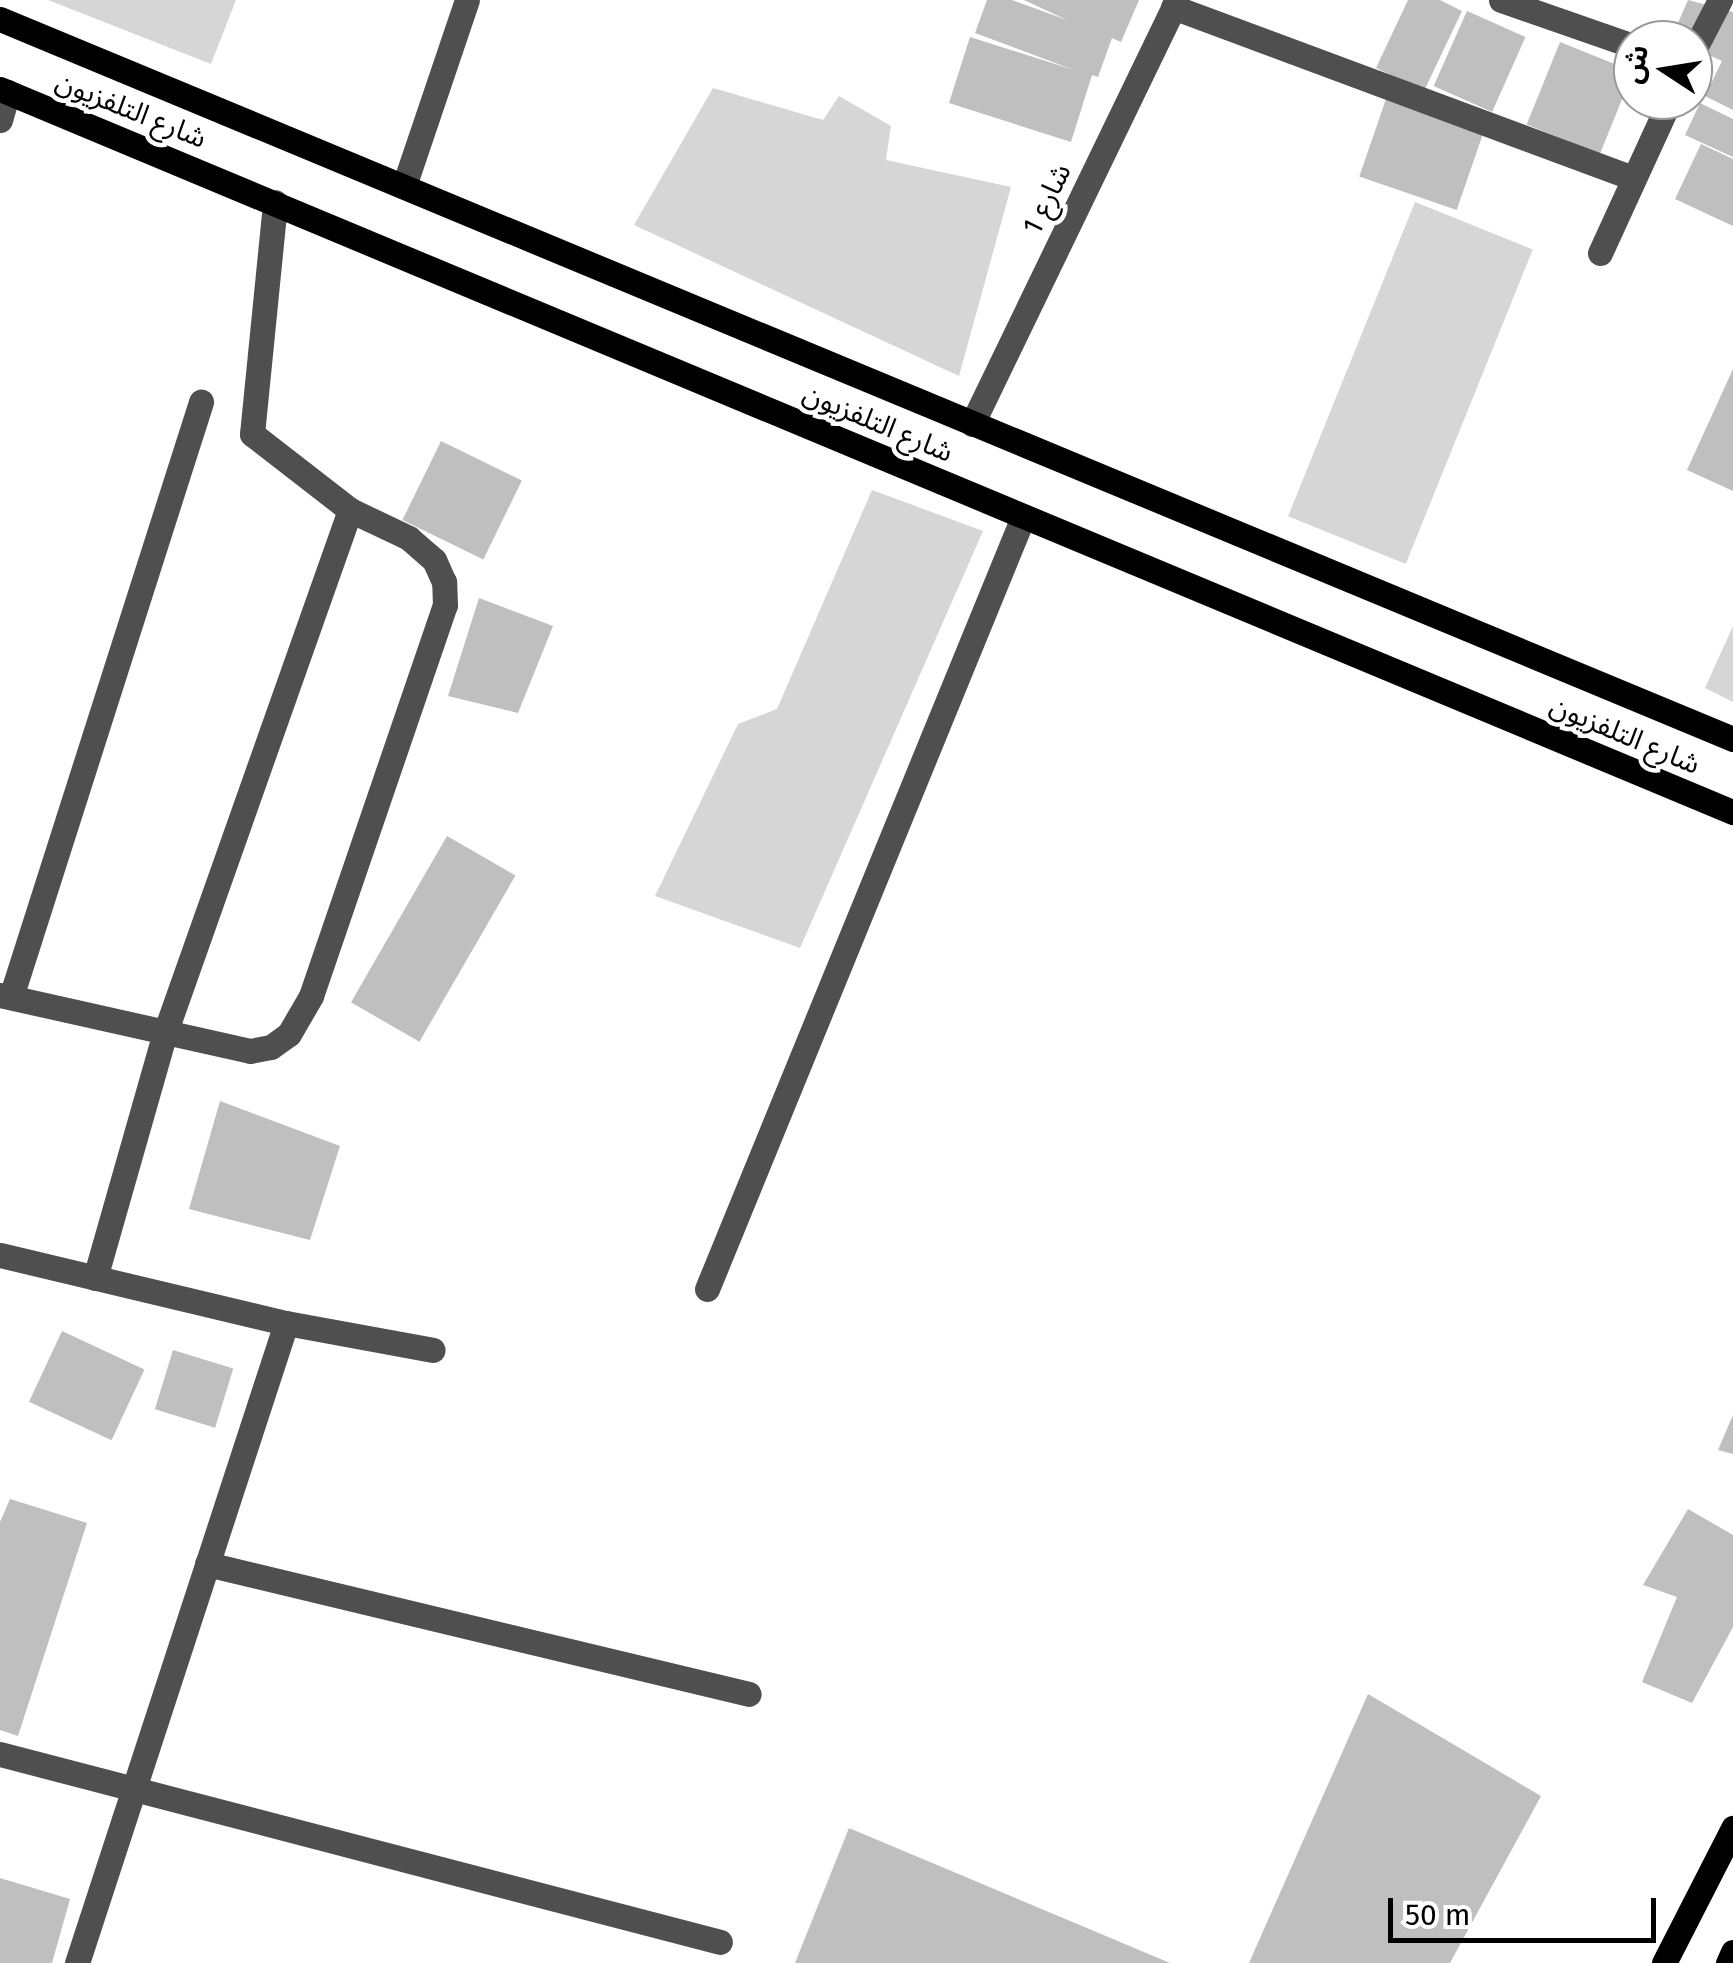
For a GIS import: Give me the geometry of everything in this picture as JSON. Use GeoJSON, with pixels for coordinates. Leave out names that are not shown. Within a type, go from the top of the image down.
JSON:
{"type":"FeatureCollection","features":[{"type":"Feature","properties":{"kind":"main road","name":"شارع التلفزيون"},"geometry":{"type":"LineString","coordinates":[[0,19],[1733,740]]}},
{"type":"Feature","properties":{"kind":"main road","name":"شارع التلفزيون"},"geometry":{"type":"LineString","coordinates":[[4,90],[1733,812]]}},
{"type":"Feature","properties":{"kind":"main road"},"geometry":{"type":"LineString","coordinates":[[1664,1963],[1733,1828]]}},
{"type":"Feature","properties":{"kind":"main road"},"geometry":{"type":"LineString","coordinates":[[1728,1963],[1733,1952]]}},
{"type":"Feature","properties":{"kind":"street"},"geometry":{"type":"LineString","coordinates":[[404,186],[467,0]]}},
{"type":"Feature","properties":{"kind":"street"},"geometry":{"type":"LineString","coordinates":[[1501,0],[1613,39]]}},
{"type":"Feature","properties":{"kind":"street"},"geometry":{"type":"LineString","coordinates":[[1175,3],[1633,178]]}},
{"type":"Feature","properties":{"kind":"street","name":"شارع 1"},"geometry":{"type":"LineString","coordinates":[[972,424],[1175,3]]}},
{"type":"Feature","properties":{"kind":"street"},"geometry":{"type":"LineString","coordinates":[[0,120],[4,90]]}},
{"type":"Feature","properties":{"kind":"street"},"geometry":{"type":"LineString","coordinates":[[1600,253],[1661,120]]}},
{"type":"Feature","properties":{"kind":"street"},"geometry":{"type":"LineString","coordinates":[[202,402],[6,996],[250,1051],[271,1048],[289,1034],[311,996],[444,605],[434,560],[408,538],[350,510],[252,434],[276,202]]}},
{"type":"Feature","properties":{"kind":"street"},"geometry":{"type":"LineString","coordinates":[[95,1278],[165,1032],[350,510]]}},
{"type":"Feature","properties":{"kind":"street"},"geometry":{"type":"LineString","coordinates":[[706,1289],[1023,517]]}},
{"type":"Feature","properties":{"kind":"street"},"geometry":{"type":"LineString","coordinates":[[0,1255],[286,1323],[433,1350]]}},
{"type":"Feature","properties":{"kind":"street"},"geometry":{"type":"LineString","coordinates":[[78,1963],[286,1323]]}},
{"type":"Feature","properties":{"kind":"street"},"geometry":{"type":"LineString","coordinates":[[208,1564],[749,1694]]}},
{"type":"Feature","properties":{"kind":"street"},"geometry":{"type":"LineString","coordinates":[[0,1754],[720,1942]]}},
{"type":"Feature","properties":{"kind":"shaded area"},"geometry":{"type":"Polygon","coordinates":[[[48,0],[236,0],[211,64],[48,0]]]}},
{"type":"Feature","properties":{"kind":"shaded area"},"geometry":{"type":"Polygon","coordinates":[[[713,88],[823,120],[839,96],[891,126],[886,160],[1011,187],[959,376],[634,225],[713,88]]]}},
{"type":"Feature","properties":{"kind":"shaded area"},"geometry":{"type":"Polygon","coordinates":[[[1415,202],[1533,250],[1406,564],[1288,516],[1415,202]]]}},
{"type":"Feature","properties":{"kind":"shaded area"},"geometry":{"type":"Polygon","coordinates":[[[872,490],[983,531],[800,948],[655,896],[738,724],[777,709],[872,490]]]}},
{"type":"Feature","properties":{"kind":"shaded area"},"geometry":{"type":"Polygon","coordinates":[[[1733,626],[1733,702],[1705,688],[1733,626]]]}},
{"type":"Feature","properties":{"kind":"building"},"geometry":{"type":"Polygon","coordinates":[[[987,0],[1012,0],[1067,20],[1024,0],[1139,0],[1121,42],[1112,38],[1098,77],[1092,75],[1071,142],[949,103],[970,37],[1074,70],[975,33],[987,0]]]}},
{"type":"Feature","properties":{"kind":"building"},"geometry":{"type":"Polygon","coordinates":[[[1408,0],[1440,0],[1462,11],[1424,91],[1376,68],[1408,0]]]}},
{"type":"Feature","properties":{"kind":"building"},"geometry":{"type":"Polygon","coordinates":[[[1688,0],[1733,12],[1733,110],[1713,100],[1713,80],[1722,61],[1713,57],[1713,20],[1679,20],[1688,0]]]}},
{"type":"Feature","properties":{"kind":"building"},"geometry":{"type":"Polygon","coordinates":[[[1467,11],[1525,37],[1492,112],[1434,86],[1467,11]]]}},
{"type":"Feature","properties":{"kind":"building"},"geometry":{"type":"Polygon","coordinates":[[[1560,42],[1613,63],[1614,120],[1600,154],[1527,125],[1560,42]]]}},
{"type":"Feature","properties":{"kind":"building"},"geometry":{"type":"Polygon","coordinates":[[[1386,99],[1483,133],[1457,210],[1359,177],[1386,99]]]}},
{"type":"Feature","properties":{"kind":"building"},"geometry":{"type":"Polygon","coordinates":[[[1713,109],[1733,119],[1733,157],[1685,135],[1692,120],[1713,120],[1713,109]]]}},
{"type":"Feature","properties":{"kind":"building"},"geometry":{"type":"Polygon","coordinates":[[[1701,144],[1733,159],[1733,226],[1675,199],[1701,144]]]}},
{"type":"Feature","properties":{"kind":"building"},"geometry":{"type":"Polygon","coordinates":[[[1733,369],[1733,491],[1687,470],[1733,369]]]}},
{"type":"Feature","properties":{"kind":"building"},"geometry":{"type":"Polygon","coordinates":[[[441,441],[522,480],[483,560],[402,520],[441,441]]]}},
{"type":"Feature","properties":{"kind":"building"},"geometry":{"type":"Polygon","coordinates":[[[479,598],[553,626],[518,713],[448,696],[479,598]]]}},
{"type":"Feature","properties":{"kind":"building"},"geometry":{"type":"Polygon","coordinates":[[[447,836],[515,876],[419,1042],[351,1002],[447,836]]]}},
{"type":"Feature","properties":{"kind":"building"},"geometry":{"type":"Polygon","coordinates":[[[220,1101],[340,1146],[310,1240],[189,1209],[220,1101]]]}},
{"type":"Feature","properties":{"kind":"building"},"geometry":{"type":"Polygon","coordinates":[[[62,1331],[144,1369],[112,1440],[29,1402],[62,1331]]]}},
{"type":"Feature","properties":{"kind":"building"},"geometry":{"type":"Polygon","coordinates":[[[173,1350],[233,1368],[215,1428],[155,1409],[173,1350]]]}},
{"type":"Feature","properties":{"kind":"building"},"geometry":{"type":"Polygon","coordinates":[[[1733,1415],[1733,1454],[1718,1450],[1733,1415]]]}},
{"type":"Feature","properties":{"kind":"building"},"geometry":{"type":"Polygon","coordinates":[[[10,1499],[87,1523],[18,1736],[0,1730],[0,1522],[10,1499]]]}},
{"type":"Feature","properties":{"kind":"building"},"geometry":{"type":"Polygon","coordinates":[[[1688,1509],[1733,1535],[1733,1627],[1692,1703],[1642,1682],[1677,1597],[1643,1585],[1688,1509]]]}},
{"type":"Feature","properties":{"kind":"building"},"geometry":{"type":"Polygon","coordinates":[[[1368,1694],[1541,1796],[1450,1963],[1249,1963],[1368,1694]]]}},
{"type":"Feature","properties":{"kind":"building"},"geometry":{"type":"Polygon","coordinates":[[[849,1828],[1170,1963],[795,1963],[849,1828]]]}},
{"type":"Feature","properties":{"kind":"building"},"geometry":{"type":"Polygon","coordinates":[[[0,1878],[70,1899],[52,1963],[0,1963],[0,1878]]]}}]}
